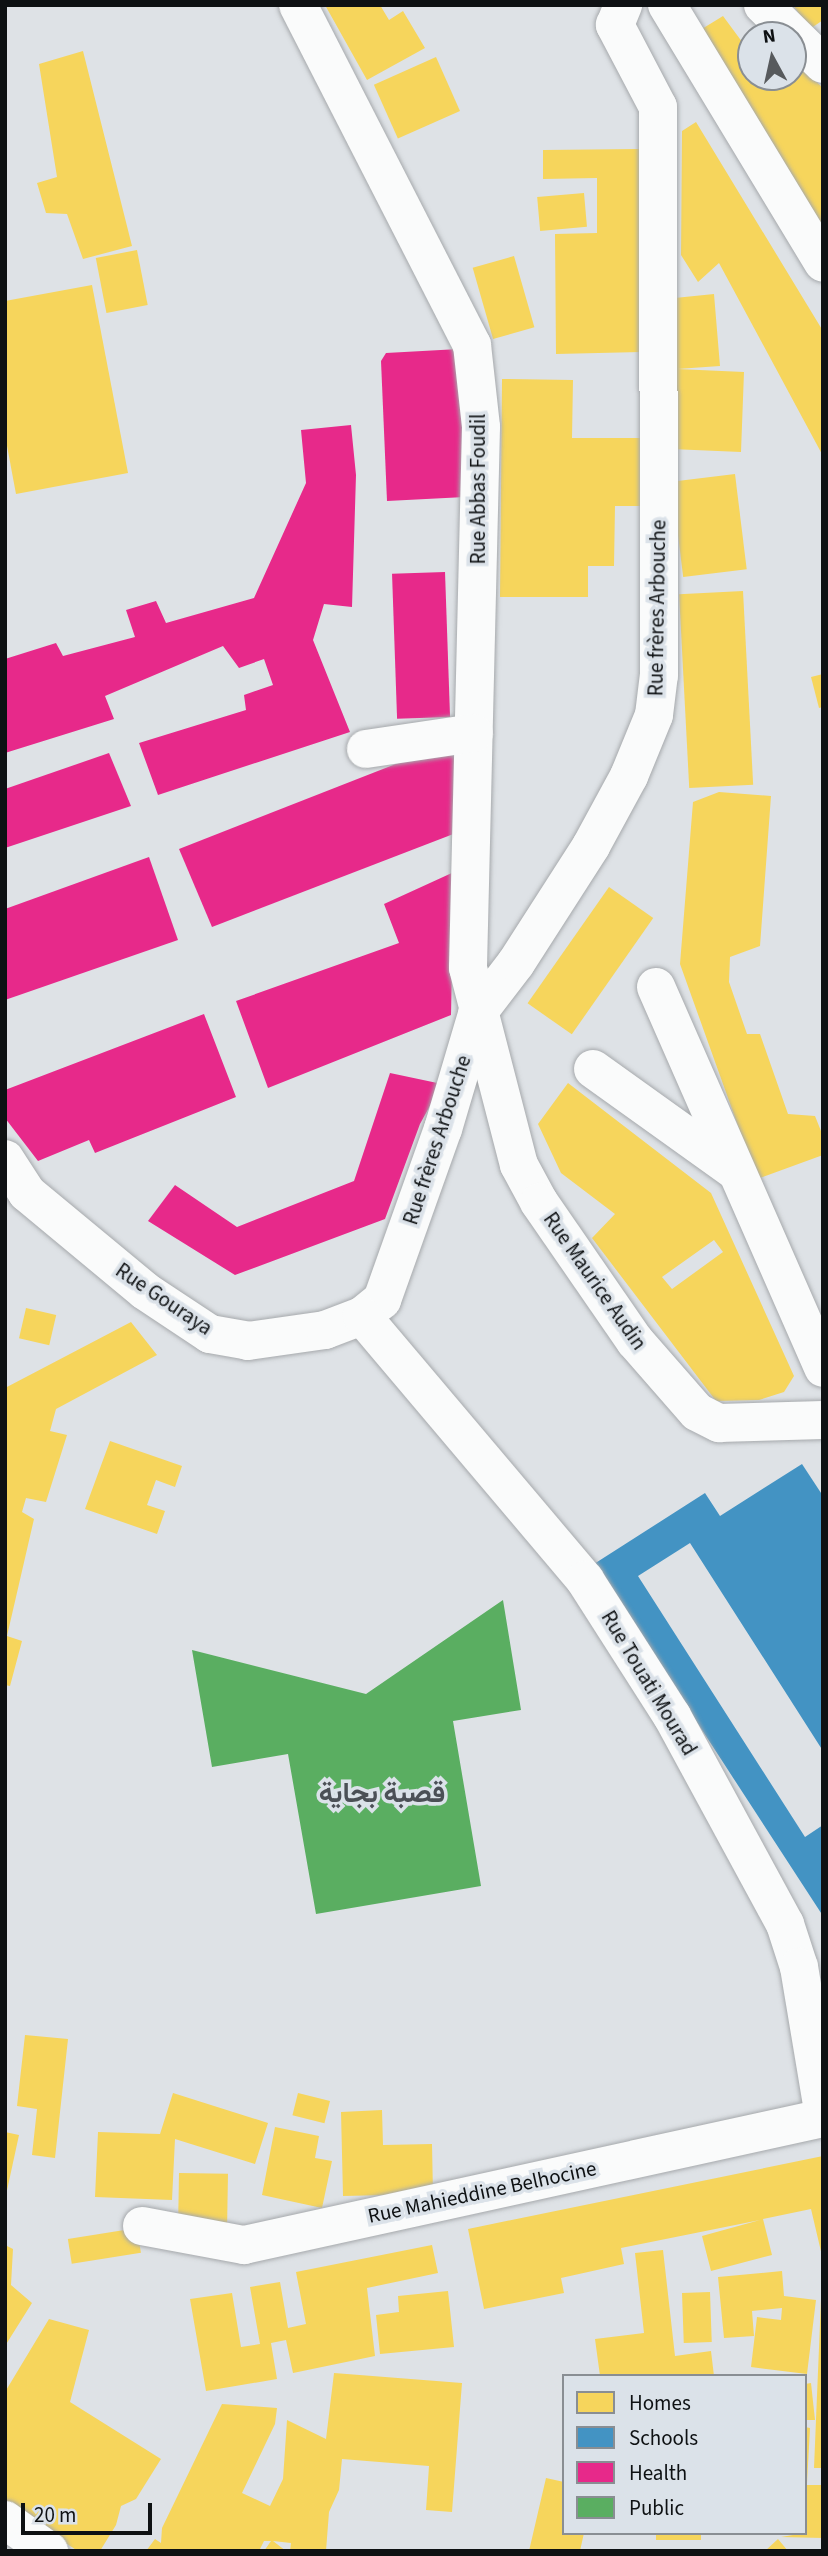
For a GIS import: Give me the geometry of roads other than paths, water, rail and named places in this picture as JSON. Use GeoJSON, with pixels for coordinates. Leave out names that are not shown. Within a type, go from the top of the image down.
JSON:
{"type":"FeatureCollection","features":[{"type":"Feature","properties":{"kind":"street","name":"Rue Abbas Foudil"},"geometry":{"type":"LineString","coordinates":[[298,5],[472,345],[481,427],[468,968],[477,1014]]}},
{"type":"Feature","properties":{"kind":"street","name":"Rue frères Arbouche"},"geometry":{"type":"LineString","coordinates":[[362,1316],[382,1300],[391,1283],[443,1129],[477,1014],[516,963],[590,846],[629,776],[654,715],[659,676],[658,107],[615,25],[623,5]]}},
{"type":"Feature","properties":{"kind":"street"},"geometry":{"type":"LineString","coordinates":[[667,5],[823,262]]}},
{"type":"Feature","properties":{"kind":"street"},"geometry":{"type":"LineString","coordinates":[[763,5],[823,64]]}},
{"type":"Feature","properties":{"kind":"street"},"geometry":{"type":"LineString","coordinates":[[366,749],[474,733]]}},
{"type":"Feature","properties":{"kind":"street"},"geometry":{"type":"LineString","coordinates":[[656,987],[823,1368]]}},
{"type":"Feature","properties":{"kind":"street","name":"Rue Maurice Audin"},"geometry":{"type":"LineString","coordinates":[[477,1014],[519,1165],[539,1202],[635,1341],[682,1398],[719,1423],[823,1420]]}},
{"type":"Feature","properties":{"kind":"street"},"geometry":{"type":"LineString","coordinates":[[593,1069],[734,1170]]}},
{"type":"Feature","properties":{"kind":"street"},"geometry":{"type":"LineString","coordinates":[[443,1129],[465,1104],[478,1100],[495,1102],[506,1119]]}},
{"type":"Feature","properties":{"kind":"street","name":"Rue Gouraya"},"geometry":{"type":"LineString","coordinates":[[5,1159],[27,1194],[145,1292],[210,1334],[248,1341],[324,1330],[362,1316]]}},
{"type":"Feature","properties":{"kind":"street","name":"Rue Touati Mourad"},"geometry":{"type":"LineString","coordinates":[[362,1316],[585,1580],[672,1716],[785,1924],[799,1967],[823,2110]]}},
{"type":"Feature","properties":{"kind":"street","name":"Rue Mahieddine Belhocine"},"geometry":{"type":"LineString","coordinates":[[142,2226],[244,2245],[823,2118]]}},
{"type":"Feature","properties":{"kind":"street"},"geometry":{"type":"LineString","coordinates":[[5,2520],[49,2551]]}},
{"type":"Feature","properties":{"kind":"district","name":"قصبة بجاية"},"geometry":{"type":"Point","coordinates":[382,1793]}}]}
